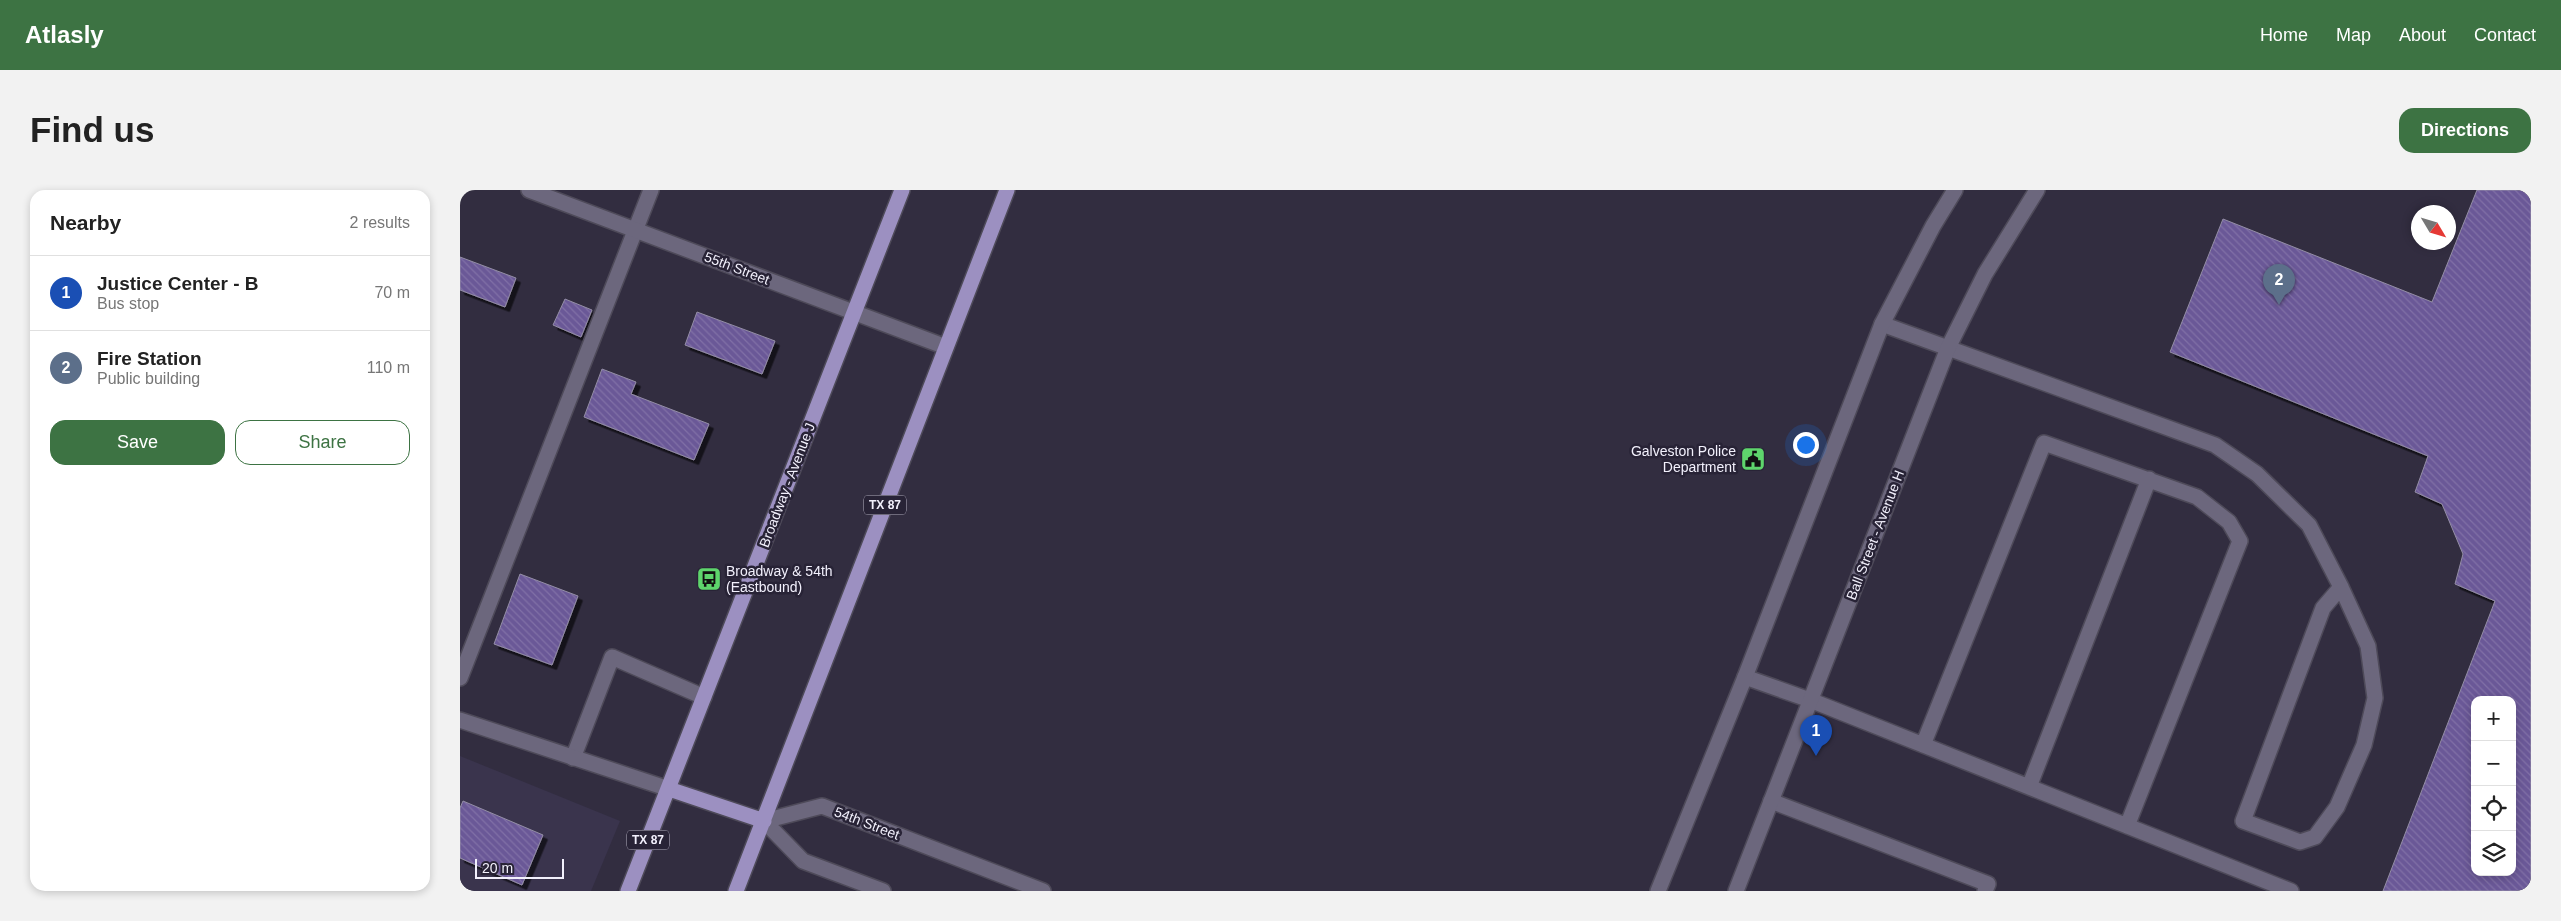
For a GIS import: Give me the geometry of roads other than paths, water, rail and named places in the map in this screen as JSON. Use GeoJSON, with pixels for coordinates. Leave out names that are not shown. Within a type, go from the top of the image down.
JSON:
{"type":"FeatureCollection","features":[{"type":"Feature","properties":{"kind":"main road","name":"Broadway - Avenue J"},"geometry":{"type":"LineString","coordinates":[[628,891],[902,190]]}},
{"type":"Feature","properties":{"kind":"main road","name":"TX 87"},"geometry":{"type":"LineString","coordinates":[[736,891],[1007,190]]}},
{"type":"Feature","properties":{"kind":"main road"},"geometry":{"type":"LineString","coordinates":[[669,789],[764,821]]}},
{"type":"Feature","properties":{"kind":"street","name":"55th Street"},"geometry":{"type":"LineString","coordinates":[[529,190],[946,347]]}},
{"type":"Feature","properties":{"kind":"street"},"geometry":{"type":"LineString","coordinates":[[460,678],[651,190]]}},
{"type":"Feature","properties":{"kind":"street"},"geometry":{"type":"LineString","coordinates":[[1658,891],[1745,677],[1882,324],[1933,226],[1955,190]]}},
{"type":"Feature","properties":{"kind":"street","name":"Ball Street - Avenue H"},"geometry":{"type":"LineString","coordinates":[[1736,891],[1948,348],[1985,274],[2037,190]]}},
{"type":"Feature","properties":{"kind":"street"},"geometry":{"type":"LineString","coordinates":[[1882,324],[2215,445],[2257,474],[2309,525],[2342,587],[2368,646],[2375,698],[2364,745],[2337,807],[2315,837],[2300,842],[2243,821],[2323,608],[2342,587]]}},
{"type":"Feature","properties":{"kind":"street"},"geometry":{"type":"LineString","coordinates":[[1923,744],[2044,444],[2197,497],[2229,522],[2240,541],[2127,826]]}},
{"type":"Feature","properties":{"kind":"street"},"geometry":{"type":"LineString","coordinates":[[2029,786],[2148,479]]}},
{"type":"Feature","properties":{"kind":"street"},"geometry":{"type":"LineString","coordinates":[[573,758],[612,657],[704,697]]}},
{"type":"Feature","properties":{"kind":"street"},"geometry":{"type":"LineString","coordinates":[[1745,677],[1923,744],[2291,891]]}},
{"type":"Feature","properties":{"kind":"street"},"geometry":{"type":"LineString","coordinates":[[460,720],[669,789]]}},
{"type":"Feature","properties":{"kind":"street"},"geometry":{"type":"LineString","coordinates":[[1771,801],[1988,884],[1985,891]]}},
{"type":"Feature","properties":{"kind":"street","name":"54th Street"},"geometry":{"type":"LineString","coordinates":[[764,821],[822,806],[1043,891]]}},
{"type":"Feature","properties":{"kind":"street"},"geometry":{"type":"LineString","coordinates":[[764,821],[803,861],[879,890]]}},
{"type":"Feature","properties":{"kind":"place","name":"Fire Station"},"geometry":{"type":"Point","coordinates":[2279,305]}},
{"type":"Feature","properties":{"kind":"place","name":"Galveston Police Department"},"geometry":{"type":"Point","coordinates":[1753,459]}},
{"type":"Feature","properties":{"kind":"place","name":"Broadway & 54th (Eastbound)"},"geometry":{"type":"Point","coordinates":[709,579]}},
{"type":"Feature","properties":{"kind":"place","name":"Justice Center - B"},"geometry":{"type":"Point","coordinates":[1816,756]}}]}
